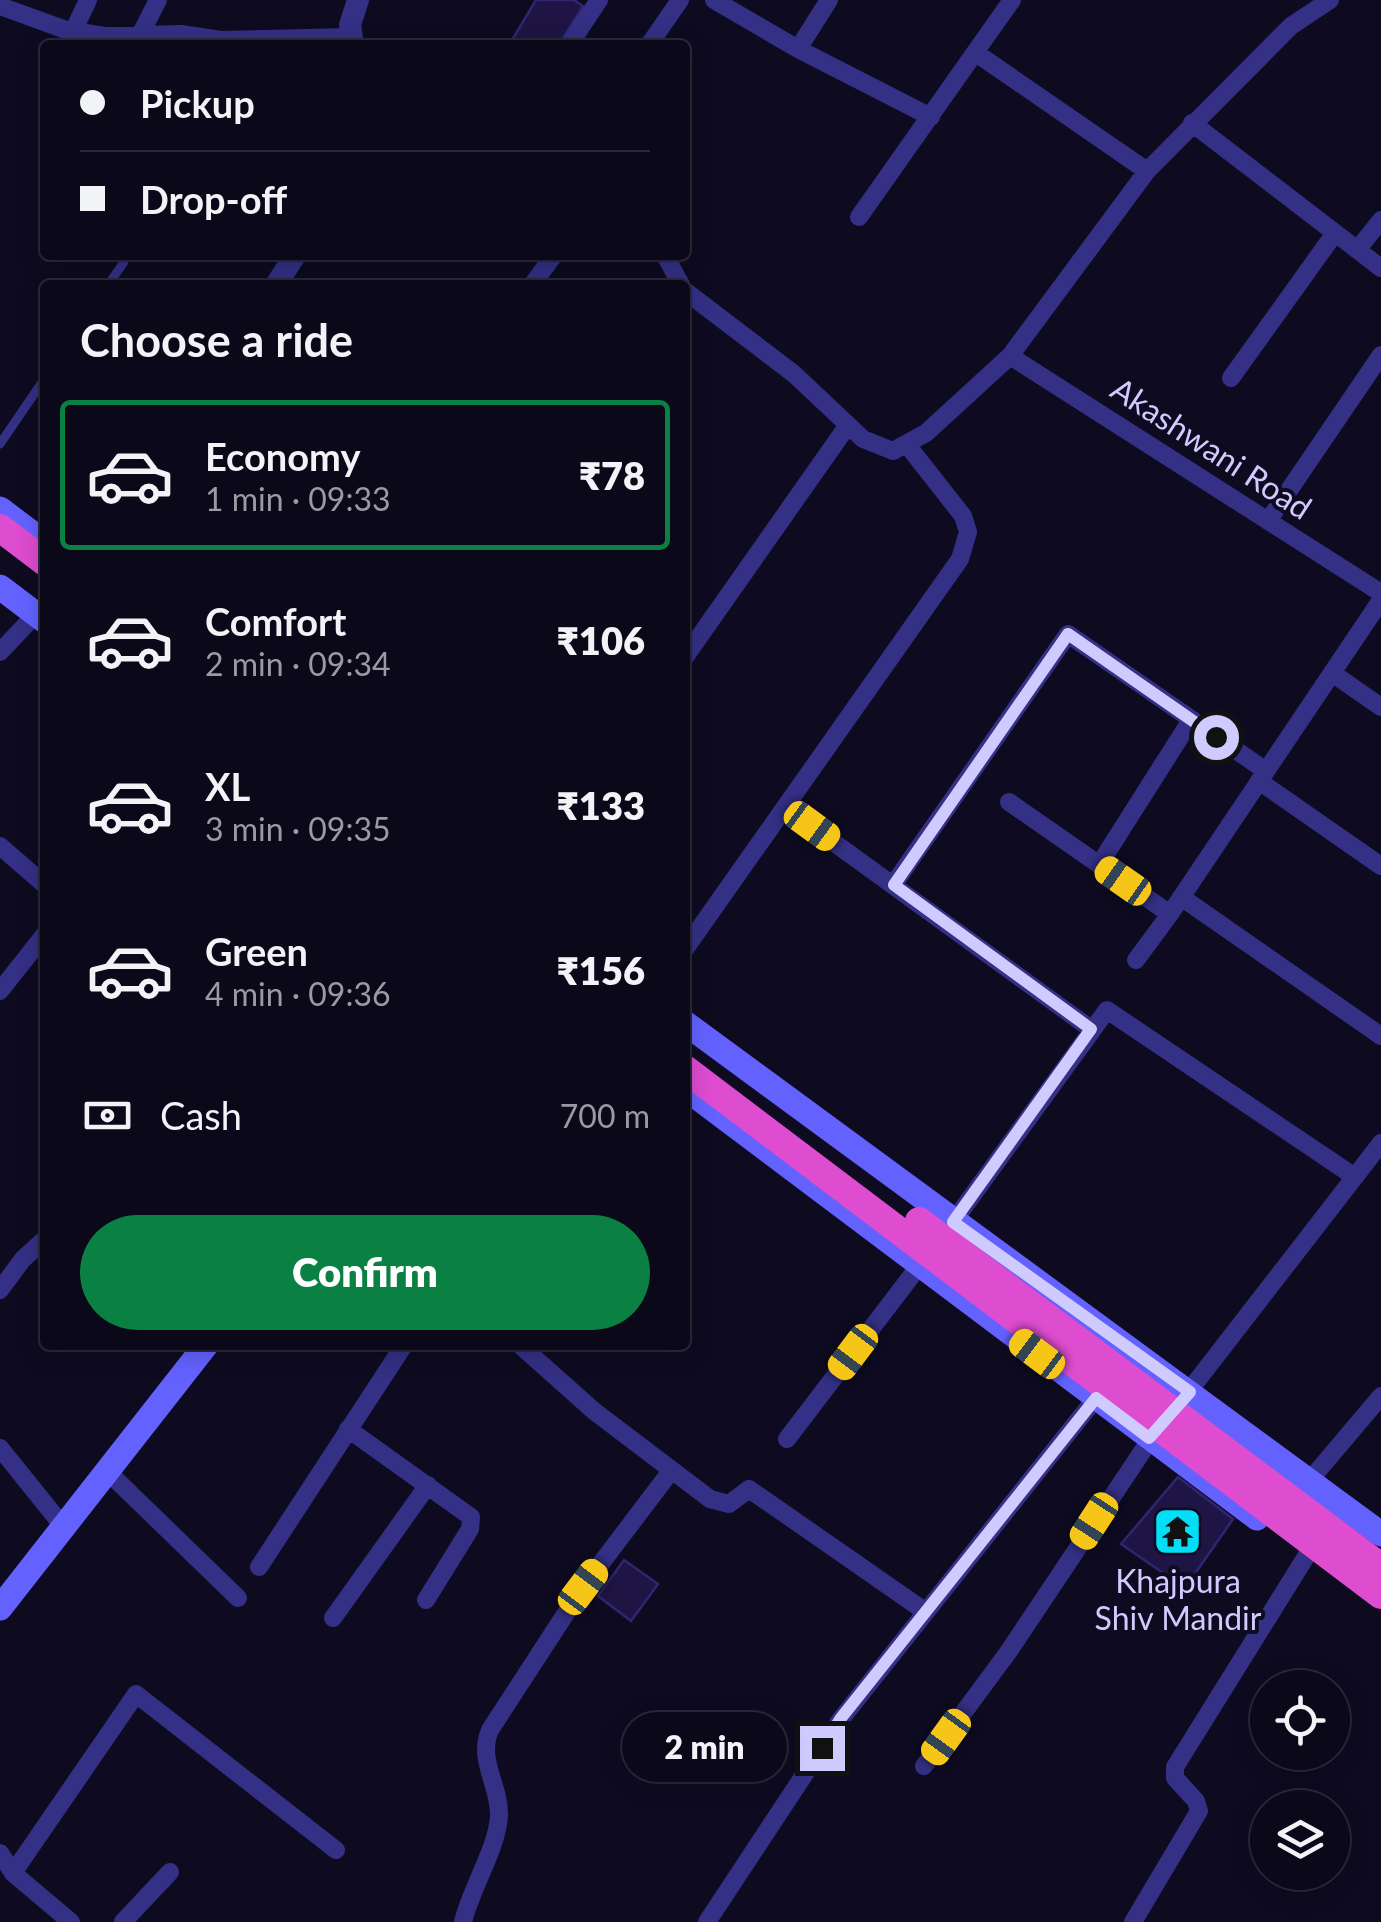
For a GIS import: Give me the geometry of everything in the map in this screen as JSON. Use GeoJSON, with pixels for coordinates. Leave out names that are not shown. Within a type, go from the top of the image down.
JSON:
{"type":"FeatureCollection","features":[{"type":"Feature","properties":{"kind":"highway"},"geometry":{"type":"LineString","coordinates":[[0,528],[40,558]]}},
{"type":"Feature","properties":{"kind":"highway"},"geometry":{"type":"LineString","coordinates":[[0,550],[40,580]]}},
{"type":"Feature","properties":{"kind":"highway"},"geometry":{"type":"LineString","coordinates":[[690,1051],[1381,1567]]}},
{"type":"Feature","properties":{"kind":"highway"},"geometry":{"type":"LineString","coordinates":[[690,1072],[1381,1594]]}},
{"type":"Feature","properties":{"kind":"main road"},"geometry":{"type":"LineString","coordinates":[[0,508],[40,539]]}},
{"type":"Feature","properties":{"kind":"main road"},"geometry":{"type":"LineString","coordinates":[[0,587],[40,613]]}},
{"type":"Feature","properties":{"kind":"main road"},"geometry":{"type":"LineString","coordinates":[[690,1028],[1381,1534]]}},
{"type":"Feature","properties":{"kind":"main road"},"geometry":{"type":"LineString","coordinates":[[690,1092],[1381,1611]]}},
{"type":"Feature","properties":{"kind":"main road"},"geometry":{"type":"LineString","coordinates":[[0,1608],[202,1350]]}},
{"type":"Feature","properties":{"kind":"street"},"geometry":{"type":"LineString","coordinates":[[73,32],[88,0]]}},
{"type":"Feature","properties":{"kind":"street"},"geometry":{"type":"LineString","coordinates":[[139,37],[158,0]]}},
{"type":"Feature","properties":{"kind":"street"},"geometry":{"type":"LineString","coordinates":[[352,40],[350,25],[358,0]]}},
{"type":"Feature","properties":{"kind":"street"},"geometry":{"type":"LineString","coordinates":[[572,40],[599,0]]}},
{"type":"Feature","properties":{"kind":"street"},"geometry":{"type":"LineString","coordinates":[[652,40],[680,0]]}},
{"type":"Feature","properties":{"kind":"street"},"geometry":{"type":"LineString","coordinates":[[714,0],[798,49],[930,117]]}},
{"type":"Feature","properties":{"kind":"street"},"geometry":{"type":"LineString","coordinates":[[798,49],[829,0]]}},
{"type":"Feature","properties":{"kind":"street"},"geometry":{"type":"LineString","coordinates":[[859,217],[1012,0]]}},
{"type":"Feature","properties":{"kind":"street"},"geometry":{"type":"LineString","coordinates":[[690,296],[794,374],[863,439],[893,451],[908,446],[1010,356],[1147,170],[1291,26],[1330,0]]}},
{"type":"Feature","properties":{"kind":"street"},"geometry":{"type":"LineString","coordinates":[[0,6],[73,32],[139,37],[181,34],[221,40]]}},
{"type":"Feature","properties":{"kind":"street"},"geometry":{"type":"LineString","coordinates":[[976,53],[1147,170]]}},
{"type":"Feature","properties":{"kind":"street"},"geometry":{"type":"LineString","coordinates":[[1192,123],[1381,268]]}},
{"type":"Feature","properties":{"kind":"street"},"geometry":{"type":"LineString","coordinates":[[1357,250],[1381,220]]}},
{"type":"Feature","properties":{"kind":"street"},"geometry":{"type":"LineString","coordinates":[[1231,378],[1335,233]]}},
{"type":"Feature","properties":{"kind":"street"},"geometry":{"type":"LineString","coordinates":[[1268,520],[1381,354]]}},
{"type":"Feature","properties":{"kind":"street","name":"Akashwani Road"},"geometry":{"type":"LineString","coordinates":[[1010,356],[1381,596]]}},
{"type":"Feature","properties":{"kind":"street"},"geometry":{"type":"LineString","coordinates":[[690,650],[848,425]]}},
{"type":"Feature","properties":{"kind":"street"},"geometry":{"type":"LineString","coordinates":[[690,942],[960,559],[968,532],[963,516],[908,446]]}},
{"type":"Feature","properties":{"kind":"street"},"geometry":{"type":"LineString","coordinates":[[1136,960],[1381,596]]}},
{"type":"Feature","properties":{"kind":"street"},"geometry":{"type":"LineString","coordinates":[[0,652],[40,616]]}},
{"type":"Feature","properties":{"kind":"street"},"geometry":{"type":"LineString","coordinates":[[894,885],[1068,634],[1192,720],[1381,866]]}},
{"type":"Feature","properties":{"kind":"street"},"geometry":{"type":"LineString","coordinates":[[1332,673],[1381,706]]}},
{"type":"Feature","properties":{"kind":"street"},"geometry":{"type":"LineString","coordinates":[[1099,865],[1192,720]]}},
{"type":"Feature","properties":{"kind":"street"},"geometry":{"type":"LineString","coordinates":[[1009,802],[1170,914]]}},
{"type":"Feature","properties":{"kind":"street"},"geometry":{"type":"LineString","coordinates":[[785,807],[1091,1029]]}},
{"type":"Feature","properties":{"kind":"street"},"geometry":{"type":"LineString","coordinates":[[0,846],[40,881]]}},
{"type":"Feature","properties":{"kind":"street"},"geometry":{"type":"LineString","coordinates":[[1181,897],[1381,1036]]}},
{"type":"Feature","properties":{"kind":"street"},"geometry":{"type":"LineString","coordinates":[[0,991],[40,940]]}},
{"type":"Feature","properties":{"kind":"street"},"geometry":{"type":"LineString","coordinates":[[953,1222],[1091,1029],[1104,1012],[1111,1011],[1355,1177]]}},
{"type":"Feature","properties":{"kind":"street"},"geometry":{"type":"LineString","coordinates":[[924,1766],[1009,1651],[1149,1438],[1190,1392],[1381,1143]]}},
{"type":"Feature","properties":{"kind":"street"},"geometry":{"type":"LineString","coordinates":[[0,1290],[23,1258],[40,1243]]}},
{"type":"Feature","properties":{"kind":"street"},"geometry":{"type":"LineString","coordinates":[[787,1438],[919,1266]]}},
{"type":"Feature","properties":{"kind":"street"},"geometry":{"type":"LineString","coordinates":[[259,1567],[401,1350]]}},
{"type":"Feature","properties":{"kind":"street"},"geometry":{"type":"LineString","coordinates":[[526,1350],[594,1411],[719,1503],[729,1504],[749,1490],[926,1612]]}},
{"type":"Feature","properties":{"kind":"street"},"geometry":{"type":"LineString","coordinates":[[1310,1480],[1381,1396]]}},
{"type":"Feature","properties":{"kind":"street"},"geometry":{"type":"LineString","coordinates":[[707,1922],[841,1718],[1096,1398]]}},
{"type":"Feature","properties":{"kind":"street"},"geometry":{"type":"LineString","coordinates":[[348,1430],[472,1520],[426,1600]]}},
{"type":"Feature","properties":{"kind":"street"},"geometry":{"type":"LineString","coordinates":[[0,1448],[62,1525]]}},
{"type":"Feature","properties":{"kind":"street"},"geometry":{"type":"LineString","coordinates":[[107,1471],[238,1598]]}},
{"type":"Feature","properties":{"kind":"street"},"geometry":{"type":"LineString","coordinates":[[462,1922],[499,1818],[494,1780],[484,1750],[490,1730],[583,1587],[671,1471]]}},
{"type":"Feature","properties":{"kind":"street"},"geometry":{"type":"LineString","coordinates":[[333,1618],[428,1486]]}},
{"type":"Feature","properties":{"kind":"street"},"geometry":{"type":"LineString","coordinates":[[1133,1922],[1199,1811],[1196,1801],[1175,1778],[1175,1766],[1306,1554]]}},
{"type":"Feature","properties":{"kind":"street"},"geometry":{"type":"LineString","coordinates":[[13,1873],[136,1694],[336,1850]]}},
{"type":"Feature","properties":{"kind":"street"},"geometry":{"type":"LineString","coordinates":[[0,1853],[13,1873],[71,1922]]}},
{"type":"Feature","properties":{"kind":"street"},"geometry":{"type":"LineString","coordinates":[[124,1922],[170,1872]]}},
{"type":"Feature","properties":{"kind":"lane"},"geometry":{"type":"LineString","coordinates":[[111,280],[124,262]]}},
{"type":"Feature","properties":{"kind":"lane"},"geometry":{"type":"LineString","coordinates":[[0,444],[40,385]]}},
{"type":"Feature","properties":{"kind":"building"},"geometry":{"type":"Polygon","coordinates":[[[536,0],[574,0],[583,6],[562,40],[512,40],[536,0]]]}},
{"type":"Feature","properties":{"kind":"building","name":"Khajpura Shiv Mandir"},"geometry":{"type":"Polygon","coordinates":[[[1178,1477],[1233,1519],[1185,1588],[1121,1544],[1178,1477]]]}},
{"type":"Feature","properties":{"kind":"building"},"geometry":{"type":"Polygon","coordinates":[[[624,1560],[658,1584],[631,1621],[598,1596],[624,1560]]]}},
{"type":"Feature","properties":{"kind":"place","name":"Khajpura Shiv Mandir"},"geometry":{"type":"Point","coordinates":[1178,1532]}},
{"type":"Feature","properties":{"kind":"route"},"geometry":{"type":"LineString","coordinates":[[822,1748],[841,1718],[1096,1398],[1149,1438],[1190,1392],[953,1222],[1091,1029],[894,885],[1068,634],[1216,737]]}}]}
